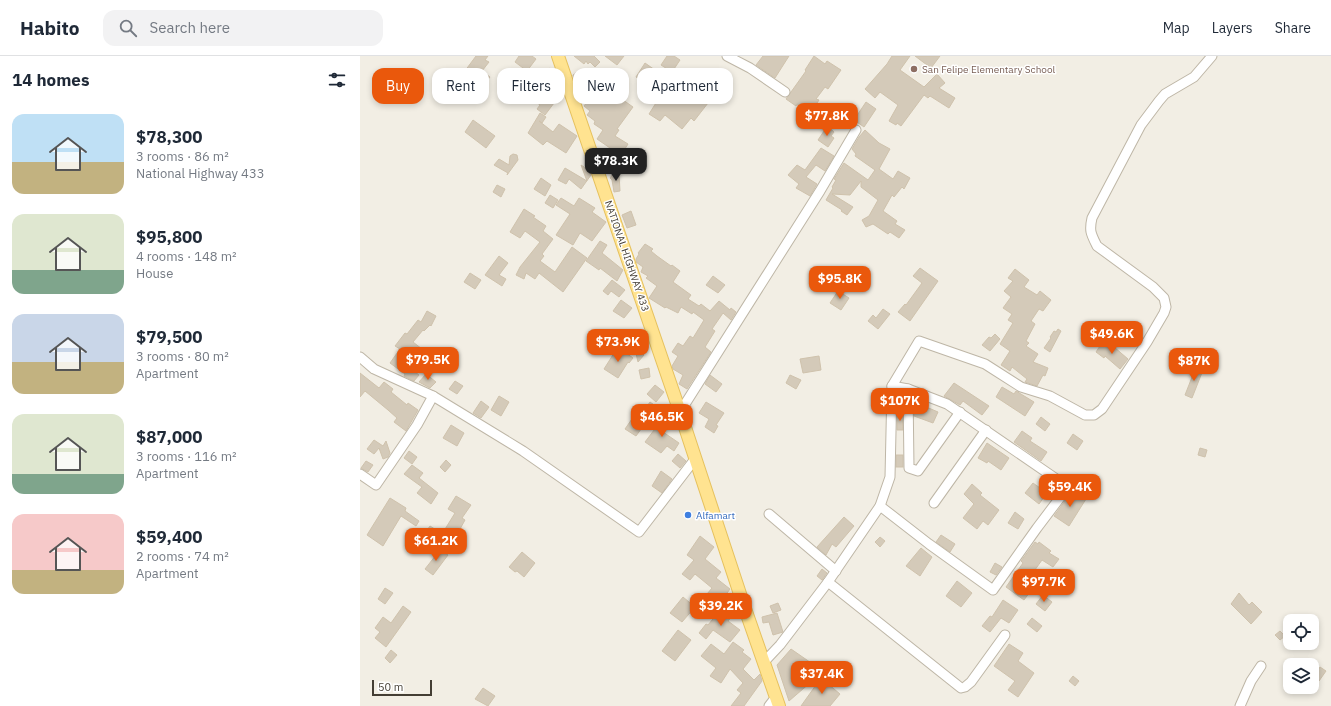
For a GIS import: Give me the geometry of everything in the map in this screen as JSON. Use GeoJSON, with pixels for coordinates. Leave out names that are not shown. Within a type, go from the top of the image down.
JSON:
{"type":"FeatureCollection","features":[{"type":"Feature","properties":{"kind":"main road","name":"NATIONAL HIGHWAY 433"},"geometry":{"type":"LineString","coordinates":[[558,56],[696,459],[764,662],[775,703]]}},
{"type":"Feature","properties":{"kind":"street"},"geometry":{"type":"LineString","coordinates":[[727,56],[750,68],[785,92]]}},
{"type":"Feature","properties":{"kind":"street"},"geometry":{"type":"LineString","coordinates":[[764,662],[780,645],[828,582],[880,506],[890,477],[892,386],[919,340],[985,364],[1021,387],[1050,396],[1085,415],[1094,415],[1102,409],[1147,342],[1166,308],[1164,298],[1153,287],[1097,246],[1090,229],[1092,218],[1141,125],[1154,107],[1165,94],[1194,77],[1212,56]]}},
{"type":"Feature","properties":{"kind":"street"},"geometry":{"type":"LineString","coordinates":[[680,412],[820,191],[856,130]]}},
{"type":"Feature","properties":{"kind":"street"},"geometry":{"type":"LineString","coordinates":[[360,357],[374,369],[434,396],[523,451],[638,532],[696,459]]}},
{"type":"Feature","properties":{"kind":"street"},"geometry":{"type":"LineString","coordinates":[[880,506],[929,544],[993,590],[1068,487],[947,404],[908,389],[892,386]]}},
{"type":"Feature","properties":{"kind":"street"},"geometry":{"type":"LineString","coordinates":[[908,389],[909,468],[918,471],[960,412]]}},
{"type":"Feature","properties":{"kind":"street"},"geometry":{"type":"LineString","coordinates":[[360,474],[376,485],[417,425],[434,396]]}},
{"type":"Feature","properties":{"kind":"street"},"geometry":{"type":"LineString","coordinates":[[934,504],[986,430]]}},
{"type":"Feature","properties":{"kind":"street"},"geometry":{"type":"LineString","coordinates":[[769,514],[836,571]]}},
{"type":"Feature","properties":{"kind":"street"},"geometry":{"type":"LineString","coordinates":[[828,582],[961,688],[965,687],[971,682],[1004,635]]}},
{"type":"Feature","properties":{"kind":"street"},"geometry":{"type":"LineString","coordinates":[[1240,706],[1251,681],[1261,666]]}},
{"type":"Feature","properties":{"kind":"building"},"geometry":{"type":"Polygon","coordinates":[[[476,56],[488,56],[485,60],[489,62],[484,68],[467,68],[476,56]]]}},
{"type":"Feature","properties":{"kind":"building"},"geometry":{"type":"Polygon","coordinates":[[[519,56],[532,56],[536,59],[529,68],[523,68],[515,62],[519,56]]]}},
{"type":"Feature","properties":{"kind":"building"},"geometry":{"type":"Polygon","coordinates":[[[574,56],[594,56],[600,62],[595,67],[590,62],[588,64],[586,61],[584,64],[574,56]]]}},
{"type":"Feature","properties":{"kind":"building"},"geometry":{"type":"Polygon","coordinates":[[[605,56],[624,56],[617,65],[605,56]]]}},
{"type":"Feature","properties":{"kind":"building"},"geometry":{"type":"Polygon","coordinates":[[[667,56],[674,56],[680,60],[675,68],[666,68],[661,65],[667,56]]]}},
{"type":"Feature","properties":{"kind":"building"},"geometry":{"type":"Polygon","coordinates":[[[763,56],[789,56],[775,78],[756,65],[763,56]]]}},
{"type":"Feature","properties":{"kind":"building"},"geometry":{"type":"Polygon","coordinates":[[[814,56],[825,64],[827,61],[841,70],[828,89],[825,87],[816,99],[819,100],[811,112],[797,104],[796,106],[786,99],[806,71],[805,70],[814,56]]]}},
{"type":"Feature","properties":{"kind":"building"},"geometry":{"type":"Polygon","coordinates":[[[892,56],[910,56],[900,70],[924,87],[937,74],[945,83],[939,88],[955,98],[949,108],[930,96],[928,98],[924,95],[901,126],[897,123],[896,125],[889,121],[898,105],[880,92],[875,98],[865,89],[892,56]]]}},
{"type":"Feature","properties":{"kind":"building"},"geometry":{"type":"Polygon","coordinates":[[[915,56],[940,56],[931,68],[915,56]]]}},
{"type":"Feature","properties":{"kind":"building"},"geometry":{"type":"Polygon","coordinates":[[[645,63],[652,68],[642,68],[645,63]]]}},
{"type":"Feature","properties":{"kind":"building"},"geometry":{"type":"Polygon","coordinates":[[[866,102],[876,109],[864,127],[854,120],[866,102]]]}},
{"type":"Feature","properties":{"kind":"building"},"geometry":{"type":"Polygon","coordinates":[[[539,104],[553,104],[545,115],[537,109],[540,105],[539,104]]]}},
{"type":"Feature","properties":{"kind":"building"},"geometry":{"type":"Polygon","coordinates":[[[586,104],[629,104],[633,107],[617,129],[619,130],[615,136],[628,144],[618,160],[607,153],[610,148],[597,139],[603,130],[594,124],[595,121],[587,115],[590,111],[584,106],[586,104]]]}},
{"type":"Feature","properties":{"kind":"building"},"geometry":{"type":"Polygon","coordinates":[[[655,104],[707,104],[694,121],[691,118],[682,129],[665,115],[660,121],[649,114],[655,104]]]}},
{"type":"Feature","properties":{"kind":"building"},"geometry":{"type":"Polygon","coordinates":[[[540,113],[546,117],[542,123],[539,121],[553,132],[559,124],[577,136],[566,153],[547,141],[543,145],[528,133],[540,113]]]}},
{"type":"Feature","properties":{"kind":"building"},"geometry":{"type":"Polygon","coordinates":[[[473,120],[495,136],[486,148],[465,132],[473,120]]]}},
{"type":"Feature","properties":{"kind":"building"},"geometry":{"type":"Polygon","coordinates":[[[828,127],[834,132],[831,136],[834,138],[828,147],[818,140],[828,127]]]}},
{"type":"Feature","properties":{"kind":"building"},"geometry":{"type":"Polygon","coordinates":[[[865,130],[879,143],[890,149],[879,169],[893,179],[898,171],[910,178],[904,189],[902,187],[894,197],[892,195],[883,211],[897,221],[895,224],[905,230],[899,238],[890,232],[888,234],[873,224],[866,227],[862,220],[869,216],[878,200],[861,187],[861,181],[850,195],[832,194],[853,207],[847,215],[826,200],[833,188],[832,187],[836,180],[834,179],[844,163],[868,180],[875,170],[855,156],[856,154],[852,149],[865,130]]]}},
{"type":"Feature","properties":{"kind":"building"},"geometry":{"type":"Polygon","coordinates":[[[821,148],[834,156],[825,171],[816,165],[806,177],[817,184],[810,196],[796,188],[799,184],[788,175],[797,165],[805,170],[821,148]]]}},
{"type":"Feature","properties":{"kind":"building"},"geometry":{"type":"Polygon","coordinates":[[[513,154],[517,155],[518,160],[507,175],[508,173],[494,165],[499,159],[509,165],[510,156],[513,154]]]}},
{"type":"Feature","properties":{"kind":"building"},"geometry":{"type":"Polygon","coordinates":[[[581,165],[590,171],[591,175],[587,181],[581,165]]]}},
{"type":"Feature","properties":{"kind":"building"},"geometry":{"type":"Polygon","coordinates":[[[565,168],[587,181],[581,189],[569,179],[566,184],[558,180],[565,168]]]}},
{"type":"Feature","properties":{"kind":"building"},"geometry":{"type":"Polygon","coordinates":[[[615,171],[619,174],[620,191],[614,192],[612,180],[610,178],[615,171]]]}},
{"type":"Feature","properties":{"kind":"building"},"geometry":{"type":"Polygon","coordinates":[[[541,178],[551,185],[545,196],[534,189],[541,178]]]}},
{"type":"Feature","properties":{"kind":"building"},"geometry":{"type":"Polygon","coordinates":[[[497,185],[505,189],[501,197],[493,192],[497,185]]]}},
{"type":"Feature","properties":{"kind":"building"},"geometry":{"type":"Polygon","coordinates":[[[550,195],[558,200],[553,208],[545,203],[550,195]]]}},
{"type":"Feature","properties":{"kind":"building"},"geometry":{"type":"Polygon","coordinates":[[[561,198],[574,206],[579,198],[595,208],[592,212],[606,222],[592,241],[580,233],[573,245],[556,235],[570,214],[556,205],[561,198]]]}},
{"type":"Feature","properties":{"kind":"building"},"geometry":{"type":"Polygon","coordinates":[[[524,209],[546,226],[543,231],[553,239],[542,254],[544,256],[540,261],[555,272],[572,247],[587,258],[563,292],[539,273],[535,279],[526,273],[524,279],[516,275],[520,267],[540,242],[525,231],[520,238],[510,232],[524,209]]]}},
{"type":"Feature","properties":{"kind":"building"},"geometry":{"type":"Polygon","coordinates":[[[631,211],[636,225],[627,228],[622,215],[631,211]]]}},
{"type":"Feature","properties":{"kind":"building"},"geometry":{"type":"Polygon","coordinates":[[[600,241],[607,245],[602,253],[623,270],[617,281],[600,268],[599,270],[586,261],[600,241]]]}},
{"type":"Feature","properties":{"kind":"building"},"geometry":{"type":"Polygon","coordinates":[[[645,244],[653,249],[651,251],[657,256],[680,271],[673,282],[691,295],[688,299],[699,306],[701,304],[710,311],[719,301],[730,310],[731,308],[736,312],[731,320],[723,313],[712,329],[715,331],[705,347],[711,352],[687,389],[679,384],[683,375],[673,369],[672,366],[678,356],[672,352],[678,343],[683,346],[690,336],[693,338],[704,320],[693,312],[692,314],[681,307],[678,313],[666,307],[665,308],[649,298],[657,286],[646,278],[648,276],[641,272],[643,267],[636,262],[638,253],[645,244]]]}},
{"type":"Feature","properties":{"kind":"building"},"geometry":{"type":"Polygon","coordinates":[[[499,256],[508,263],[499,275],[506,279],[502,286],[485,275],[499,256]]]}},
{"type":"Feature","properties":{"kind":"building"},"geometry":{"type":"Polygon","coordinates":[[[920,268],[938,281],[910,321],[898,312],[905,304],[906,305],[922,283],[913,276],[920,268]]]}},
{"type":"Feature","properties":{"kind":"building"},"geometry":{"type":"Polygon","coordinates":[[[1015,269],[1029,280],[1024,287],[1037,295],[1040,291],[1051,300],[1043,311],[1039,309],[1031,321],[1035,324],[1026,341],[1029,343],[1026,346],[1038,354],[1033,362],[1048,368],[1045,376],[1043,375],[1037,386],[1025,382],[1027,379],[1012,367],[1010,371],[1001,365],[1010,351],[1000,344],[1013,323],[1008,320],[1012,314],[1003,308],[1011,297],[1004,291],[1013,281],[1008,278],[1015,269]]]}},
{"type":"Feature","properties":{"kind":"building"},"geometry":{"type":"Polygon","coordinates":[[[470,273],[481,280],[475,289],[464,282],[470,273]]]}},
{"type":"Feature","properties":{"kind":"building"},"geometry":{"type":"Polygon","coordinates":[[[713,276],[725,285],[718,293],[706,285],[713,276]]]}},
{"type":"Feature","properties":{"kind":"building"},"geometry":{"type":"Polygon","coordinates":[[[612,280],[625,290],[619,297],[611,291],[608,295],[603,291],[612,280]]]}},
{"type":"Feature","properties":{"kind":"building"},"geometry":{"type":"Polygon","coordinates":[[[838,291],[849,298],[841,310],[830,303],[838,291]]]}},
{"type":"Feature","properties":{"kind":"building"},"geometry":{"type":"Polygon","coordinates":[[[621,300],[632,308],[624,318],[613,311],[621,300]]]}},
{"type":"Feature","properties":{"kind":"building"},"geometry":{"type":"Polygon","coordinates":[[[883,309],[890,314],[878,329],[868,321],[873,315],[876,318],[883,309]]]}},
{"type":"Feature","properties":{"kind":"building"},"geometry":{"type":"Polygon","coordinates":[[[427,311],[436,316],[431,326],[430,325],[424,331],[423,330],[413,342],[422,349],[408,367],[419,375],[414,381],[404,376],[405,374],[390,363],[400,349],[395,346],[418,320],[421,322],[427,311]]]}},
{"type":"Feature","properties":{"kind":"building"},"geometry":{"type":"Polygon","coordinates":[[[1058,329],[1061,331],[1050,352],[1044,348],[1054,331],[1056,332],[1058,329]]]}},
{"type":"Feature","properties":{"kind":"building"},"geometry":{"type":"Polygon","coordinates":[[[995,334],[1000,339],[990,351],[982,345],[989,337],[991,338],[995,334]]]}},
{"type":"Feature","properties":{"kind":"building"},"geometry":{"type":"Polygon","coordinates":[[[1102,343],[1112,350],[1114,347],[1128,359],[1120,369],[1105,356],[1104,358],[1096,352],[1102,343]]]}},
{"type":"Feature","properties":{"kind":"building"},"geometry":{"type":"Polygon","coordinates":[[[634,345],[644,355],[638,362],[634,345]]]}},
{"type":"Feature","properties":{"kind":"building"},"geometry":{"type":"Polygon","coordinates":[[[444,348],[453,355],[442,369],[433,361],[444,348]]]}},
{"type":"Feature","properties":{"kind":"building"},"geometry":{"type":"Polygon","coordinates":[[[616,350],[624,355],[626,353],[633,358],[629,363],[628,362],[618,378],[604,369],[616,350]]]}},
{"type":"Feature","properties":{"kind":"building"},"geometry":{"type":"Polygon","coordinates":[[[819,356],[821,370],[803,373],[800,359],[819,356]]]}},
{"type":"Feature","properties":{"kind":"building"},"geometry":{"type":"Polygon","coordinates":[[[1196,367],[1203,370],[1192,398],[1185,395],[1196,367]]]}},
{"type":"Feature","properties":{"kind":"building"},"geometry":{"type":"Polygon","coordinates":[[[649,368],[650,377],[641,379],[639,370],[649,368]]]}},
{"type":"Feature","properties":{"kind":"building"},"geometry":{"type":"Polygon","coordinates":[[[360,373],[379,388],[384,382],[393,389],[391,392],[407,405],[408,403],[418,410],[406,431],[394,422],[397,418],[365,391],[360,397],[360,373]]]}},
{"type":"Feature","properties":{"kind":"building"},"geometry":{"type":"Polygon","coordinates":[[[426,374],[436,382],[430,388],[419,382],[426,374]]]}},
{"type":"Feature","properties":{"kind":"building"},"geometry":{"type":"Polygon","coordinates":[[[710,375],[722,384],[716,392],[705,384],[710,375]]]}},
{"type":"Feature","properties":{"kind":"building"},"geometry":{"type":"Polygon","coordinates":[[[790,375],[801,380],[796,389],[786,383],[790,375]]]}},
{"type":"Feature","properties":{"kind":"building"},"geometry":{"type":"Polygon","coordinates":[[[455,381],[463,386],[457,394],[449,389],[455,381]]]}},
{"type":"Feature","properties":{"kind":"building"},"geometry":{"type":"Polygon","coordinates":[[[954,383],[989,406],[982,415],[963,401],[960,405],[944,396],[954,383]]]}},
{"type":"Feature","properties":{"kind":"building"},"geometry":{"type":"Polygon","coordinates":[[[655,385],[664,392],[656,402],[647,394],[655,385]]]}},
{"type":"Feature","properties":{"kind":"building"},"geometry":{"type":"Polygon","coordinates":[[[1002,387],[1014,394],[1016,391],[1034,402],[1025,416],[996,397],[1002,387]]]}},
{"type":"Feature","properties":{"kind":"building"},"geometry":{"type":"Polygon","coordinates":[[[499,396],[509,402],[501,416],[491,410],[499,396]]]}},
{"type":"Feature","properties":{"kind":"building"},"geometry":{"type":"Polygon","coordinates":[[[481,401],[489,407],[481,418],[473,413],[481,401]]]}},
{"type":"Feature","properties":{"kind":"building"},"geometry":{"type":"Polygon","coordinates":[[[650,402],[657,407],[636,436],[625,429],[634,416],[638,419],[650,402]]]}},
{"type":"Feature","properties":{"kind":"building"},"geometry":{"type":"Polygon","coordinates":[[[706,402],[724,413],[716,425],[718,426],[714,433],[705,427],[709,419],[699,413],[706,402]]]}},
{"type":"Feature","properties":{"kind":"building"},"geometry":{"type":"Polygon","coordinates":[[[917,403],[938,412],[933,423],[914,416],[914,409],[917,403]]]}},
{"type":"Feature","properties":{"kind":"building"},"geometry":{"type":"Polygon","coordinates":[[[897,412],[902,413],[903,430],[897,430],[897,412]]]}},
{"type":"Feature","properties":{"kind":"building"},"geometry":{"type":"Polygon","coordinates":[[[664,417],[671,422],[663,432],[679,443],[674,451],[667,446],[661,453],[645,442],[664,417]]]}},
{"type":"Feature","properties":{"kind":"building"},"geometry":{"type":"Polygon","coordinates":[[[1041,417],[1050,424],[1045,431],[1036,424],[1041,417]]]}},
{"type":"Feature","properties":{"kind":"building"},"geometry":{"type":"Polygon","coordinates":[[[451,425],[464,433],[457,446],[443,438],[451,425]]]}},
{"type":"Feature","properties":{"kind":"building"},"geometry":{"type":"Polygon","coordinates":[[[1022,431],[1032,438],[1030,441],[1047,452],[1041,461],[1014,442],[1022,431]]]}},
{"type":"Feature","properties":{"kind":"building"},"geometry":{"type":"Polygon","coordinates":[[[1073,434],[1083,441],[1077,450],[1067,443],[1073,434]]]}},
{"type":"Feature","properties":{"kind":"building"},"geometry":{"type":"Polygon","coordinates":[[[374,440],[383,446],[386,441],[390,453],[388,457],[383,459],[379,448],[374,454],[367,449],[374,440]]]}},
{"type":"Feature","properties":{"kind":"building"},"geometry":{"type":"Polygon","coordinates":[[[987,443],[1009,458],[1001,470],[988,461],[987,463],[978,458],[987,443]]]}},
{"type":"Feature","properties":{"kind":"building"},"geometry":{"type":"Polygon","coordinates":[[[1200,448],[1207,450],[1205,457],[1198,455],[1200,448]]]}},
{"type":"Feature","properties":{"kind":"building"},"geometry":{"type":"Polygon","coordinates":[[[409,451],[417,457],[412,464],[404,458],[409,451]]]}},
{"type":"Feature","properties":{"kind":"building"},"geometry":{"type":"Polygon","coordinates":[[[678,454],[686,461],[680,468],[672,461],[678,454]]]}},
{"type":"Feature","properties":{"kind":"building"},"geometry":{"type":"Polygon","coordinates":[[[896,455],[903,455],[903,467],[896,467],[896,455]]]}},
{"type":"Feature","properties":{"kind":"building"},"geometry":{"type":"Polygon","coordinates":[[[446,460],[451,465],[445,472],[440,467],[446,460]]]}},
{"type":"Feature","properties":{"kind":"building"},"geometry":{"type":"Polygon","coordinates":[[[366,461],[373,465],[368,472],[361,468],[366,461]]]}},
{"type":"Feature","properties":{"kind":"building"},"geometry":{"type":"Polygon","coordinates":[[[412,465],[423,473],[419,478],[438,493],[431,504],[417,493],[422,487],[404,474],[412,465]]]}},
{"type":"Feature","properties":{"kind":"building"},"geometry":{"type":"Polygon","coordinates":[[[661,471],[672,479],[662,493],[652,486],[661,471]]]}},
{"type":"Feature","properties":{"kind":"building"},"geometry":{"type":"Polygon","coordinates":[[[1033,483],[1047,493],[1039,504],[1025,493],[1033,483]]]}},
{"type":"Feature","properties":{"kind":"building"},"geometry":{"type":"Polygon","coordinates":[[[972,484],[982,493],[980,495],[999,510],[988,525],[983,521],[977,529],[963,518],[974,504],[964,494],[972,484]]]}},
{"type":"Feature","properties":{"kind":"building"},"geometry":{"type":"Polygon","coordinates":[[[1073,490],[1086,499],[1069,526],[1054,516],[1073,490]]]}},
{"type":"Feature","properties":{"kind":"building"},"geometry":{"type":"Polygon","coordinates":[[[456,496],[471,505],[462,518],[465,520],[460,529],[466,532],[458,545],[442,534],[455,513],[448,509],[456,496]]]}},
{"type":"Feature","properties":{"kind":"building"},"geometry":{"type":"Polygon","coordinates":[[[390,498],[406,508],[405,511],[419,521],[416,526],[401,516],[383,546],[367,535],[390,498]]]}},
{"type":"Feature","properties":{"kind":"building"},"geometry":{"type":"Polygon","coordinates":[[[1015,512],[1024,519],[1018,529],[1008,523],[1015,512]]]}},
{"type":"Feature","properties":{"kind":"building"},"geometry":{"type":"Polygon","coordinates":[[[844,517],[854,526],[836,547],[832,544],[826,555],[817,547],[844,517]]]}},
{"type":"Feature","properties":{"kind":"building"},"geometry":{"type":"Polygon","coordinates":[[[430,526],[441,533],[436,540],[425,533],[430,526]]]}},
{"type":"Feature","properties":{"kind":"building"},"geometry":{"type":"Polygon","coordinates":[[[941,535],[955,544],[950,552],[936,542],[941,535]]]}},
{"type":"Feature","properties":{"kind":"building"},"geometry":{"type":"Polygon","coordinates":[[[700,536],[714,547],[705,559],[721,572],[716,578],[730,589],[719,604],[707,594],[712,588],[695,574],[690,580],[682,574],[694,560],[687,555],[700,536]]]}},
{"type":"Feature","properties":{"kind":"building"},"geometry":{"type":"Polygon","coordinates":[[[880,537],[885,541],[880,547],[875,542],[880,537]]]}},
{"type":"Feature","properties":{"kind":"building"},"geometry":{"type":"Polygon","coordinates":[[[1035,542],[1038,544],[1039,542],[1051,551],[1049,553],[1059,559],[1053,567],[1042,560],[1032,574],[1037,579],[1033,584],[1035,585],[1024,600],[1006,587],[1023,563],[1021,561],[1035,542]]]}},
{"type":"Feature","properties":{"kind":"building"},"geometry":{"type":"Polygon","coordinates":[[[921,548],[932,557],[920,576],[906,566],[921,548]]]}},
{"type":"Feature","properties":{"kind":"building"},"geometry":{"type":"Polygon","coordinates":[[[440,550],[448,555],[433,575],[425,569],[440,550]]]}},
{"type":"Feature","properties":{"kind":"building"},"geometry":{"type":"Polygon","coordinates":[[[522,552],[535,563],[524,577],[509,567],[522,552]]]}},
{"type":"Feature","properties":{"kind":"building"},"geometry":{"type":"Polygon","coordinates":[[[995,563],[1002,567],[996,575],[990,572],[995,563]]]}},
{"type":"Feature","properties":{"kind":"building"},"geometry":{"type":"Polygon","coordinates":[[[822,569],[827,573],[822,580],[817,576],[822,569]]]}},
{"type":"Feature","properties":{"kind":"building"},"geometry":{"type":"Polygon","coordinates":[[[957,581],[972,593],[961,607],[946,596],[957,581]]]}},
{"type":"Feature","properties":{"kind":"building"},"geometry":{"type":"Polygon","coordinates":[[[385,588],[393,593],[385,604],[378,599],[385,588]]]}},
{"type":"Feature","properties":{"kind":"building"},"geometry":{"type":"Polygon","coordinates":[[[1239,593],[1249,605],[1252,602],[1262,612],[1251,624],[1231,604],[1239,593]]]}},
{"type":"Feature","properties":{"kind":"building"},"geometry":{"type":"Polygon","coordinates":[[[1043,595],[1052,602],[1045,611],[1036,604],[1043,595]]]}},
{"type":"Feature","properties":{"kind":"building"},"geometry":{"type":"Polygon","coordinates":[[[683,597],[695,607],[682,622],[670,613],[683,597]]]}},
{"type":"Feature","properties":{"kind":"building"},"geometry":{"type":"Polygon","coordinates":[[[1003,600],[1018,610],[1009,623],[1001,618],[990,632],[982,626],[990,616],[992,617],[1003,600]]]}},
{"type":"Feature","properties":{"kind":"building"},"geometry":{"type":"Polygon","coordinates":[[[778,603],[781,610],[773,613],[770,606],[778,603]]]}},
{"type":"Feature","properties":{"kind":"building"},"geometry":{"type":"Polygon","coordinates":[[[403,606],[411,612],[386,647],[375,638],[380,632],[375,628],[383,617],[391,623],[403,606]]]}},
{"type":"Feature","properties":{"kind":"building"},"geometry":{"type":"Polygon","coordinates":[[[722,608],[732,616],[728,621],[740,630],[730,642],[713,630],[706,639],[699,633],[706,624],[708,625],[722,608]]]}},
{"type":"Feature","properties":{"kind":"building"},"geometry":{"type":"Polygon","coordinates":[[[777,613],[783,632],[773,635],[769,622],[763,623],[762,617],[777,613]]]}},
{"type":"Feature","properties":{"kind":"building"},"geometry":{"type":"Polygon","coordinates":[[[1032,618],[1042,626],[1037,632],[1027,624],[1032,618]]]}},
{"type":"Feature","properties":{"kind":"building"},"geometry":{"type":"Polygon","coordinates":[[[678,630],[691,640],[675,661],[662,651],[678,630]]]}},
{"type":"Feature","properties":{"kind":"building"},"geometry":{"type":"Polygon","coordinates":[[[1280,631],[1283,634],[1283,638],[1280,640],[1275,635],[1280,631]]]}},
{"type":"Feature","properties":{"kind":"building"},"geometry":{"type":"Polygon","coordinates":[[[733,642],[744,650],[742,652],[751,659],[743,669],[754,680],[760,674],[762,681],[744,706],[731,706],[741,693],[737,690],[743,683],[730,669],[721,683],[710,676],[716,668],[701,656],[711,644],[724,654],[733,642]]]}},
{"type":"Feature","properties":{"kind":"building"},"geometry":{"type":"Polygon","coordinates":[[[1009,644],[1023,653],[1018,661],[1034,673],[1018,697],[1008,690],[1015,681],[994,666],[1009,644]]]}},
{"type":"Feature","properties":{"kind":"building"},"geometry":{"type":"Polygon","coordinates":[[[791,649],[817,667],[813,673],[818,676],[789,701],[777,665],[791,649]]]}},
{"type":"Feature","properties":{"kind":"building"},"geometry":{"type":"Polygon","coordinates":[[[391,650],[397,655],[390,663],[385,658],[391,650]]]}},
{"type":"Feature","properties":{"kind":"building"},"geometry":{"type":"Polygon","coordinates":[[[1320,667],[1326,671],[1319,681],[1320,667]]]}},
{"type":"Feature","properties":{"kind":"building"},"geometry":{"type":"Polygon","coordinates":[[[1073,676],[1079,681],[1075,686],[1069,681],[1073,676]]]}},
{"type":"Feature","properties":{"kind":"building"},"geometry":{"type":"Polygon","coordinates":[[[821,678],[840,694],[830,706],[801,706],[821,678]]]}},
{"type":"Feature","properties":{"kind":"building"},"geometry":{"type":"Polygon","coordinates":[[[483,688],[495,696],[488,706],[475,699],[483,688]]]}},
{"type":"Feature","properties":{"kind":"place","name":"San Felipe Elementary School"},"geometry":{"type":"Point","coordinates":[914,69]}},
{"type":"Feature","properties":{"kind":"place","name":"Alfamart"},"geometry":{"type":"Point","coordinates":[688,515]}}]}
